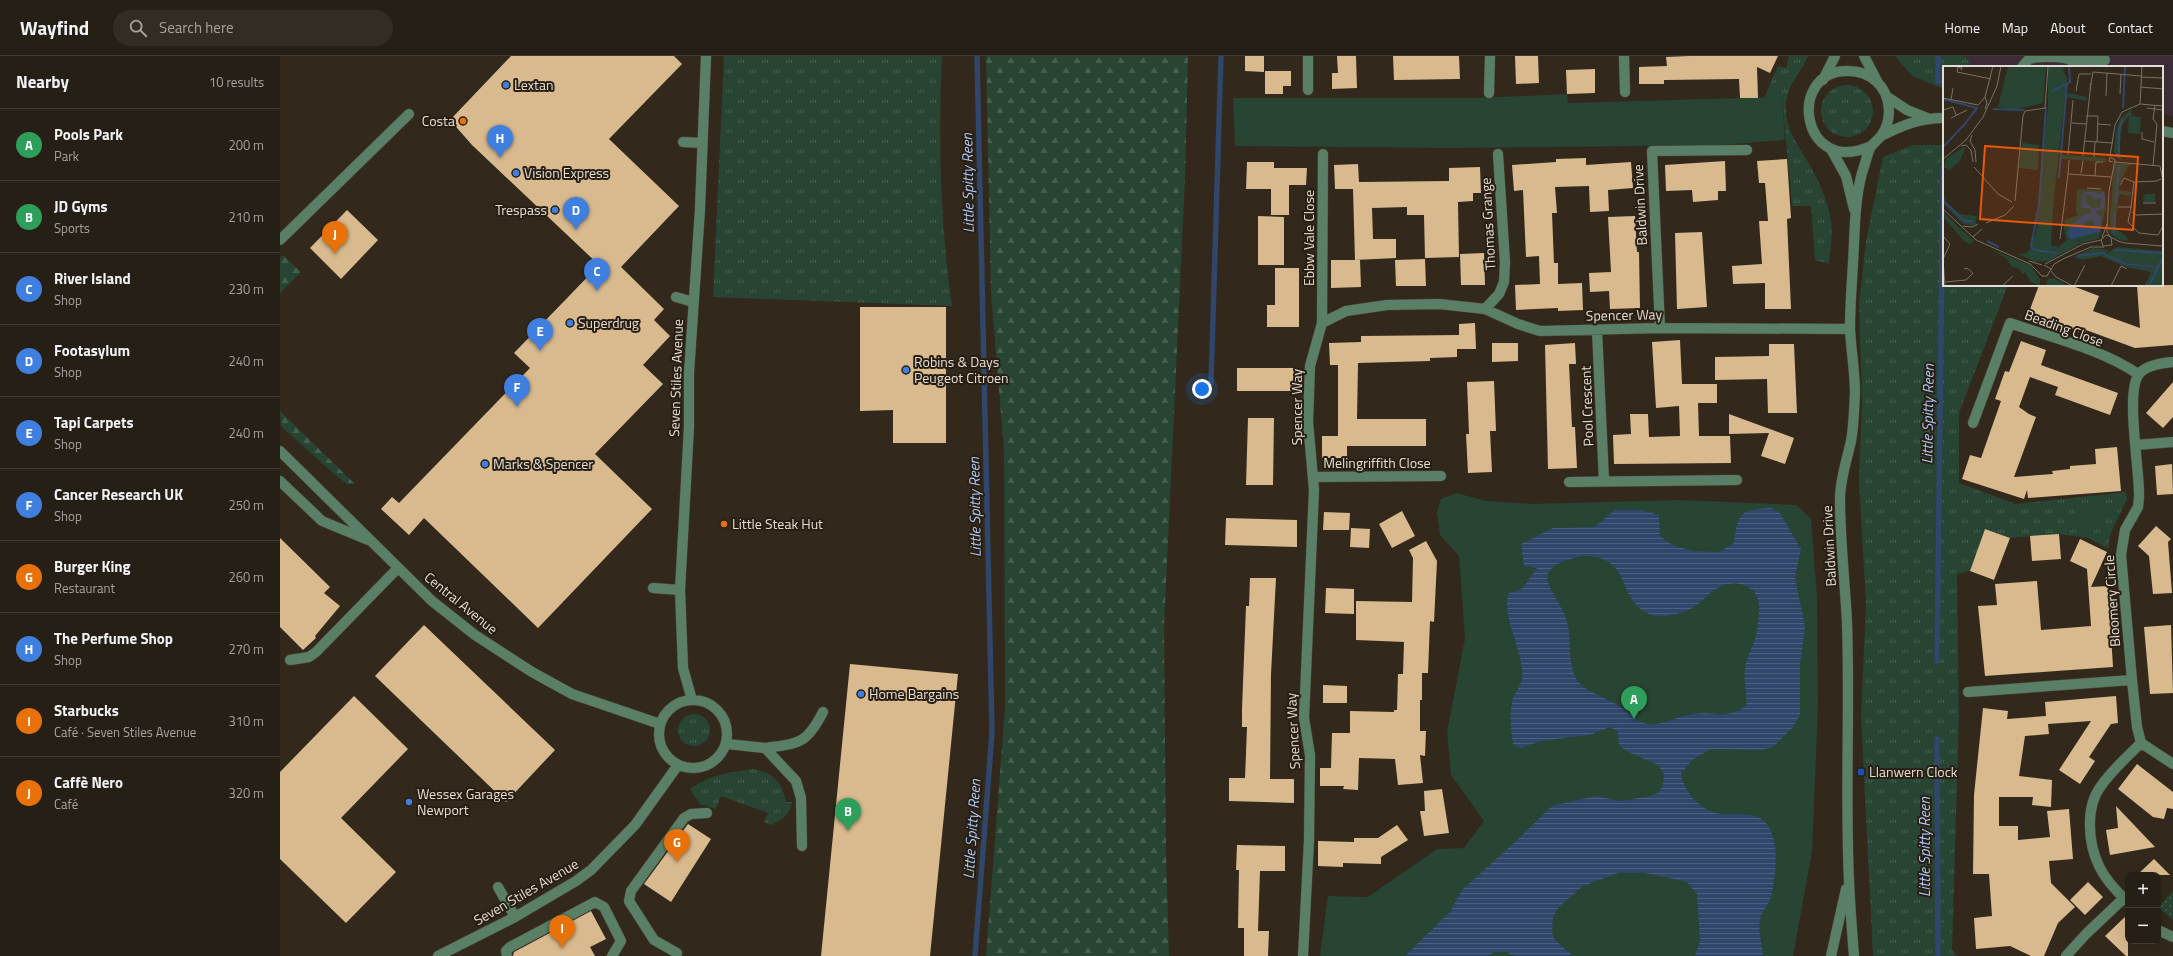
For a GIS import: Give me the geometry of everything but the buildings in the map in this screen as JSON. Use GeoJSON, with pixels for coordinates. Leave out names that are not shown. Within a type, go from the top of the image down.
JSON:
{"type":"FeatureCollection","features":[{"type":"Feature","properties":{"kind":"street","name":"Seven Stiles Avenue"},"geometry":{"type":"LineString","coordinates":[[692,700],[683,668],[680,590],[693,302],[700,209],[706,56]]}},
{"type":"Feature","properties":{"kind":"street"},"geometry":{"type":"LineString","coordinates":[[1308,56],[1308,90]]}},
{"type":"Feature","properties":{"kind":"street"},"geometry":{"type":"LineString","coordinates":[[1489,93],[1490,56]]}},
{"type":"Feature","properties":{"kind":"street"},"geometry":{"type":"LineString","coordinates":[[1624,56],[1625,92]]}},
{"type":"Feature","properties":{"kind":"street"},"geometry":{"type":"LineString","coordinates":[[1835,56],[1822,80],[1812,93],[1808,106],[1808,119],[1816,136],[1831,149],[1846,176],[1855,213]]}},
{"type":"Feature","properties":{"kind":"street"},"geometry":{"type":"LineString","coordinates":[[1831,149],[1844,152],[1858,151],[1871,146],[1881,136],[1888,123],[1889,109],[1886,96],[1864,56]]}},
{"type":"Feature","properties":{"kind":"street"},"geometry":{"type":"LineString","coordinates":[[2023,66],[2026,61],[2034,57],[2066,57],[2073,64],[2106,60]]}},
{"type":"Feature","properties":{"kind":"street"},"geometry":{"type":"LineString","coordinates":[[1822,80],[1842,71],[1855,72],[1867,76],[1877,82]]}},
{"type":"Feature","properties":{"kind":"street"},"geometry":{"type":"LineString","coordinates":[[1886,96],[1907,110],[1927,118]]}},
{"type":"Feature","properties":{"kind":"street"},"geometry":{"type":"LineString","coordinates":[[280,240],[409,114]]}},
{"type":"Feature","properties":{"kind":"street"},"geometry":{"type":"LineString","coordinates":[[1881,136],[1910,122],[1927,118],[1943,118]]}},
{"type":"Feature","properties":{"kind":"street"},"geometry":{"type":"LineString","coordinates":[[2163,131],[2173,133]]}},
{"type":"Feature","properties":{"kind":"street"},"geometry":{"type":"LineString","coordinates":[[683,142],[702,143]]}},
{"type":"Feature","properties":{"kind":"street"},"geometry":{"type":"LineString","coordinates":[[1855,213],[1861,177],[1871,146]]}},
{"type":"Feature","properties":{"kind":"street","name":"Baldwin Drive"},"geometry":{"type":"LineString","coordinates":[[1660,328],[1652,151],[1747,150]]}},
{"type":"Feature","properties":{"kind":"street","name":"Ebbw Vale Close"},"geometry":{"type":"LineString","coordinates":[[1322,323],[1323,154]]}},
{"type":"Feature","properties":{"kind":"street","name":"Thomas Grange"},"geometry":{"type":"LineString","coordinates":[[1484,309],[1499,294],[1504,282],[1505,262],[1498,154]]}},
{"type":"Feature","properties":{"kind":"street","name":"Baldwin Drive"},"geometry":{"type":"LineString","coordinates":[[1849,880],[1847,622],[1840,497],[1852,438],[1855,392],[1850,329],[1855,213]]}},
{"type":"Feature","properties":{"kind":"street"},"geometry":{"type":"LineString","coordinates":[[676,297],[693,302]]}},
{"type":"Feature","properties":{"kind":"street","name":"Spencer Way"},"geometry":{"type":"LineString","coordinates":[[1303,956],[1309,840],[1310,755],[1304,718],[1314,490],[1308,422],[1310,366],[1322,323],[1346,312],[1387,305],[1439,304],[1484,309],[1518,324],[1540,331],[1660,328],[1850,329]]}},
{"type":"Feature","properties":{"kind":"street","name":"Beading Close"},"geometry":{"type":"LineString","coordinates":[[1973,422],[2010,323],[2093,352],[2126,366],[2138,374]]}},
{"type":"Feature","properties":{"kind":"street","name":"Pool Crescent"},"geometry":{"type":"LineString","coordinates":[[1597,330],[1604,481]]}},
{"type":"Feature","properties":{"kind":"street"},"geometry":{"type":"LineString","coordinates":[[2138,374],[2154,365],[2173,362]]}},
{"type":"Feature","properties":{"kind":"street","name":"Bloomery Circle"},"geometry":{"type":"LineString","coordinates":[[2138,374],[2134,385],[2133,396],[2139,497],[2138,507],[2126,530],[2121,555],[2132,680],[2140,743]]}},
{"type":"Feature","properties":{"kind":"street"},"geometry":{"type":"LineString","coordinates":[[2136,445],[2173,442]]}},
{"type":"Feature","properties":{"kind":"street","name":"Central Avenue"},"geometry":{"type":"LineString","coordinates":[[280,451],[432,601],[476,636],[532,672],[572,694],[660,724]]}},
{"type":"Feature","properties":{"kind":"street","name":"Melingriffith Close"},"geometry":{"type":"LineString","coordinates":[[1313,477],[1441,476]]}},
{"type":"Feature","properties":{"kind":"street"},"geometry":{"type":"LineString","coordinates":[[1569,482],[1737,480]]}},
{"type":"Feature","properties":{"kind":"street"},"geometry":{"type":"LineString","coordinates":[[280,481],[322,521],[369,540]]}},
{"type":"Feature","properties":{"kind":"street"},"geometry":{"type":"LineString","coordinates":[[290,660],[309,657],[316,652],[398,568]]}},
{"type":"Feature","properties":{"kind":"street"},"geometry":{"type":"LineString","coordinates":[[653,588],[680,590]]}},
{"type":"Feature","properties":{"kind":"street"},"geometry":{"type":"LineString","coordinates":[[1968,692],[2132,680]]}},
{"type":"Feature","properties":{"kind":"street"},"geometry":{"type":"LineString","coordinates":[[692,700],[710,704],[723,717],[727,730],[726,744],[716,761],[707,766],[688,768],[678,765],[664,752],[660,744],[660,724],[672,707],[692,700]]}},
{"type":"Feature","properties":{"kind":"street"},"geometry":{"type":"LineString","coordinates":[[726,744],[765,748],[798,743],[813,732],[823,712]]}},
{"type":"Feature","properties":{"kind":"street"},"geometry":{"type":"LineString","coordinates":[[2125,899],[2099,867],[2093,850],[2090,813],[2094,799],[2100,786],[2140,743],[2173,764]]}},
{"type":"Feature","properties":{"kind":"street"},"geometry":{"type":"LineString","coordinates":[[765,748],[796,781],[801,798],[802,846]]}},
{"type":"Feature","properties":{"kind":"street","name":"Seven Stiles Avenue"},"geometry":{"type":"LineString","coordinates":[[438,956],[515,916],[576,881],[607,856],[635,825],[678,765]]}},
{"type":"Feature","properties":{"kind":"street"},"geometry":{"type":"LineString","coordinates":[[677,953],[654,940],[630,901],[631,891],[684,818],[691,814],[707,813]]}},
{"type":"Feature","properties":{"kind":"street"},"geometry":{"type":"LineString","coordinates":[[1831,956],[1849,880]]}},
{"type":"Feature","properties":{"kind":"street"},"geometry":{"type":"LineString","coordinates":[[1849,880],[1854,956]]}},
{"type":"Feature","properties":{"kind":"street"},"geometry":{"type":"LineString","coordinates":[[498,887],[515,916]]}},
{"type":"Feature","properties":{"kind":"street"},"geometry":{"type":"LineString","coordinates":[[2066,956],[2086,934],[2125,901]]}},
{"type":"Feature","properties":{"kind":"street"},"geometry":{"type":"LineString","coordinates":[[507,956],[506,951],[510,947],[595,902],[604,907],[621,941],[612,956]]}},
{"type":"Feature","properties":{"kind":"street"},"geometry":{"type":"LineString","coordinates":[[2161,931],[2173,937]]}},
{"type":"Feature","properties":{"kind":"shaded area"},"geometry":{"type":"Polygon","coordinates":[[[1965,56],[2173,56],[2173,116],[2163,114],[2163,66],[1971,66],[1965,56]]]}},
{"type":"Feature","properties":{"kind":"green space"},"geometry":{"type":"Polygon","coordinates":[[[724,56],[942,56],[940,118],[941,181],[945,244],[952,306],[713,297],[724,56]]]}},
{"type":"Feature","properties":{"kind":"green space"},"geometry":{"type":"Polygon","coordinates":[[[986,56],[1188,56],[1185,179],[1164,627],[1166,852],[1169,956],[986,956],[1005,708],[1004,451],[991,293],[986,56]]]}},
{"type":"Feature","properties":{"kind":"green space"},"geometry":{"type":"Polygon","coordinates":[[[1789,56],[1808,56],[1788,92],[1786,114],[1792,136],[1815,174],[1824,194],[1832,227],[1829,264],[1815,260],[1811,206],[1792,206],[1782,97],[1764,98],[1778,66],[1786,68],[1789,56]]]}},
{"type":"Feature","properties":{"kind":"green space"},"geometry":{"type":"Polygon","coordinates":[[[1895,56],[1965,56],[1971,66],[1943,66],[1943,89],[1912,76],[1895,56]]]}},
{"type":"Feature","properties":{"kind":"green space"},"geometry":{"type":"Polygon","coordinates":[[[1847,85],[1857,87],[1865,93],[1871,101],[1873,111],[1871,121],[1865,129],[1857,135],[1847,137],[1837,135],[1829,129],[1823,121],[1821,111],[1823,101],[1829,93],[1837,87],[1847,85]]]}},
{"type":"Feature","properties":{"kind":"green space"},"geometry":{"type":"Polygon","coordinates":[[[1567,94],[1568,103],[1782,97],[1785,140],[1719,145],[1449,148],[1235,146],[1233,98],[1478,98],[1567,94]]]}},
{"type":"Feature","properties":{"kind":"green space"},"geometry":{"type":"Polygon","coordinates":[[[1913,145],[1943,145],[1943,286],[2008,286],[1959,413],[1959,483],[2016,504],[2126,492],[2127,499],[2110,535],[2108,549],[2088,538],[2059,534],[2010,538],[1985,529],[1970,571],[1957,574],[1959,715],[1952,950],[1957,956],[1873,956],[1861,716],[1866,604],[1859,481],[1862,400],[1859,303],[1866,241],[1883,157],[1913,145]]]}},
{"type":"Feature","properties":{"kind":"green space"},"geometry":{"type":"Polygon","coordinates":[[[283,255],[301,272],[280,293],[280,258],[283,255]]]}},
{"type":"Feature","properties":{"kind":"green space"},"geometry":{"type":"Polygon","coordinates":[[[280,411],[355,484],[347,484],[334,474],[281,426],[280,411]]]}},
{"type":"Feature","properties":{"kind":"green space"},"geometry":{"type":"Polygon","coordinates":[[[1456,493],[1486,501],[1531,504],[1680,500],[1797,505],[1811,519],[1817,596],[1818,706],[1812,852],[1793,956],[1320,956],[1328,896],[1368,897],[1437,849],[1464,848],[1484,821],[1451,775],[1447,732],[1465,638],[1459,556],[1440,535],[1437,512],[1441,499],[1456,493]]]}},
{"type":"Feature","properties":{"kind":"green space"},"geometry":{"type":"Polygon","coordinates":[[[2093,506],[2099,509],[2106,517],[2101,523],[2080,528],[2076,525],[2074,509],[2093,506]]]}},
{"type":"Feature","properties":{"kind":"green space"},"geometry":{"type":"Polygon","coordinates":[[[694,714],[700,715],[707,721],[710,730],[709,736],[703,743],[694,746],[688,745],[681,739],[678,730],[679,724],[685,717],[694,714]]]}},
{"type":"Feature","properties":{"kind":"green space"},"geometry":{"type":"Polygon","coordinates":[[[753,769],[772,776],[782,789],[786,802],[792,802],[787,814],[779,821],[771,825],[764,822],[768,813],[721,796],[716,809],[700,804],[690,789],[712,777],[753,769]]]}},
{"type":"Feature","properties":{"kind":"green space"},"geometry":{"type":"Polygon","coordinates":[[[2173,891],[2173,920],[2161,910],[2161,904],[2173,891]]]}},
{"type":"Feature","properties":{"kind":"water"},"geometry":{"type":"Polygon","coordinates":[[[1771,508],[1780,513],[1801,549],[1795,577],[1805,627],[1800,664],[1800,715],[1793,727],[1773,747],[1761,750],[1711,749],[1692,760],[1681,774],[1685,787],[1689,793],[1704,808],[1716,813],[1749,815],[1757,817],[1763,820],[1769,827],[1775,843],[1775,868],[1770,900],[1760,919],[1763,956],[1695,956],[1700,941],[1697,894],[1687,882],[1645,873],[1618,873],[1583,886],[1558,908],[1553,918],[1552,932],[1555,940],[1573,956],[1515,956],[1506,952],[1494,952],[1489,956],[1405,956],[1450,912],[1462,890],[1552,806],[1596,796],[1621,801],[1651,796],[1659,792],[1663,785],[1664,774],[1658,765],[1626,751],[1619,745],[1618,732],[1610,727],[1590,735],[1540,741],[1521,748],[1513,745],[1511,710],[1514,696],[1522,679],[1522,669],[1508,614],[1508,594],[1523,588],[1537,568],[1524,566],[1521,544],[1553,528],[1594,527],[1615,510],[1642,510],[1659,515],[1660,536],[1672,545],[1693,551],[1719,552],[1734,543],[1737,525],[1742,515],[1753,510],[1771,508]],[[1581,556],[1563,562],[1552,568],[1548,575],[1548,583],[1563,611],[1567,622],[1573,672],[1582,686],[1619,706],[1635,719],[1647,724],[1658,724],[1701,713],[1733,713],[1746,706],[1746,665],[1756,635],[1759,615],[1758,601],[1752,590],[1741,584],[1727,584],[1716,589],[1694,607],[1683,612],[1664,616],[1652,615],[1637,606],[1616,569],[1608,562],[1597,557],[1581,556]]]}},
{"type":"Feature","properties":{"kind":"waterway","name":"Little Spitty Reen"},"geometry":{"type":"LineString","coordinates":[[975,956],[992,732],[977,56]]}},
{"type":"Feature","properties":{"kind":"waterway"},"geometry":{"type":"LineString","coordinates":[[1211,383],[1221,56]]}},
{"type":"Feature","properties":{"kind":"waterway","name":"Little Spitty Reen"},"geometry":{"type":"LineString","coordinates":[[1938,56],[1938,82]]}},
{"type":"Feature","properties":{"kind":"waterway","name":"Little Spitty Reen"},"geometry":{"type":"LineString","coordinates":[[1937,661],[1943,168]]}},
{"type":"Feature","properties":{"kind":"waterway","name":"Little Spitty Reen"},"geometry":{"type":"LineString","coordinates":[[1937,739],[1938,956]]}},
{"type":"Feature","properties":{"kind":"place","name":"Lextan"},"geometry":{"type":"Point","coordinates":[506,85]}},
{"type":"Feature","properties":{"kind":"place","name":"Costa"},"geometry":{"type":"Point","coordinates":[463,121]}},
{"type":"Feature","properties":{"kind":"place","name":"The Perfume Shop"},"geometry":{"type":"Point","coordinates":[500,158]}},
{"type":"Feature","properties":{"kind":"place","name":"Vision Express"},"geometry":{"type":"Point","coordinates":[516,173]}},
{"type":"Feature","properties":{"kind":"place","name":"Trespass"},"geometry":{"type":"Point","coordinates":[555,210]}},
{"type":"Feature","properties":{"kind":"place","name":"Footasylum"},"geometry":{"type":"Point","coordinates":[576,230]}},
{"type":"Feature","properties":{"kind":"place","name":"Caffè Nero"},"geometry":{"type":"Point","coordinates":[335,254]}},
{"type":"Feature","properties":{"kind":"place","name":"River Island"},"geometry":{"type":"Point","coordinates":[597,291]}},
{"type":"Feature","properties":{"kind":"place","name":"Superdrug"},"geometry":{"type":"Point","coordinates":[570,323]}},
{"type":"Feature","properties":{"kind":"place","name":"Tapi Carpets"},"geometry":{"type":"Point","coordinates":[540,351]}},
{"type":"Feature","properties":{"kind":"place","name":"Robins & Days Peugeot Citroen"},"geometry":{"type":"Point","coordinates":[906,370]}},
{"type":"Feature","properties":{"kind":"place","name":"Cancer Research UK"},"geometry":{"type":"Point","coordinates":[517,407]}},
{"type":"Feature","properties":{"kind":"place","name":"Marks & Spencer"},"geometry":{"type":"Point","coordinates":[485,464]}},
{"type":"Feature","properties":{"kind":"place","name":"Little Steak Hut"},"geometry":{"type":"Point","coordinates":[724,524]}},
{"type":"Feature","properties":{"kind":"place","name":"Home Bargains"},"geometry":{"type":"Point","coordinates":[861,694]}},
{"type":"Feature","properties":{"kind":"place","name":"Pools Park"},"geometry":{"type":"Point","coordinates":[1634,719]}},
{"type":"Feature","properties":{"kind":"place","name":"Llanwern Clock"},"geometry":{"type":"Point","coordinates":[1861,772]}},
{"type":"Feature","properties":{"kind":"place","name":"Wessex Garages Newport"},"geometry":{"type":"Point","coordinates":[409,802]}},
{"type":"Feature","properties":{"kind":"place","name":"JD Gyms"},"geometry":{"type":"Point","coordinates":[848,831]}},
{"type":"Feature","properties":{"kind":"place","name":"Burger King"},"geometry":{"type":"Point","coordinates":[677,862]}},
{"type":"Feature","properties":{"kind":"place","name":"Starbucks"},"geometry":{"type":"Point","coordinates":[562,948]}}]}
